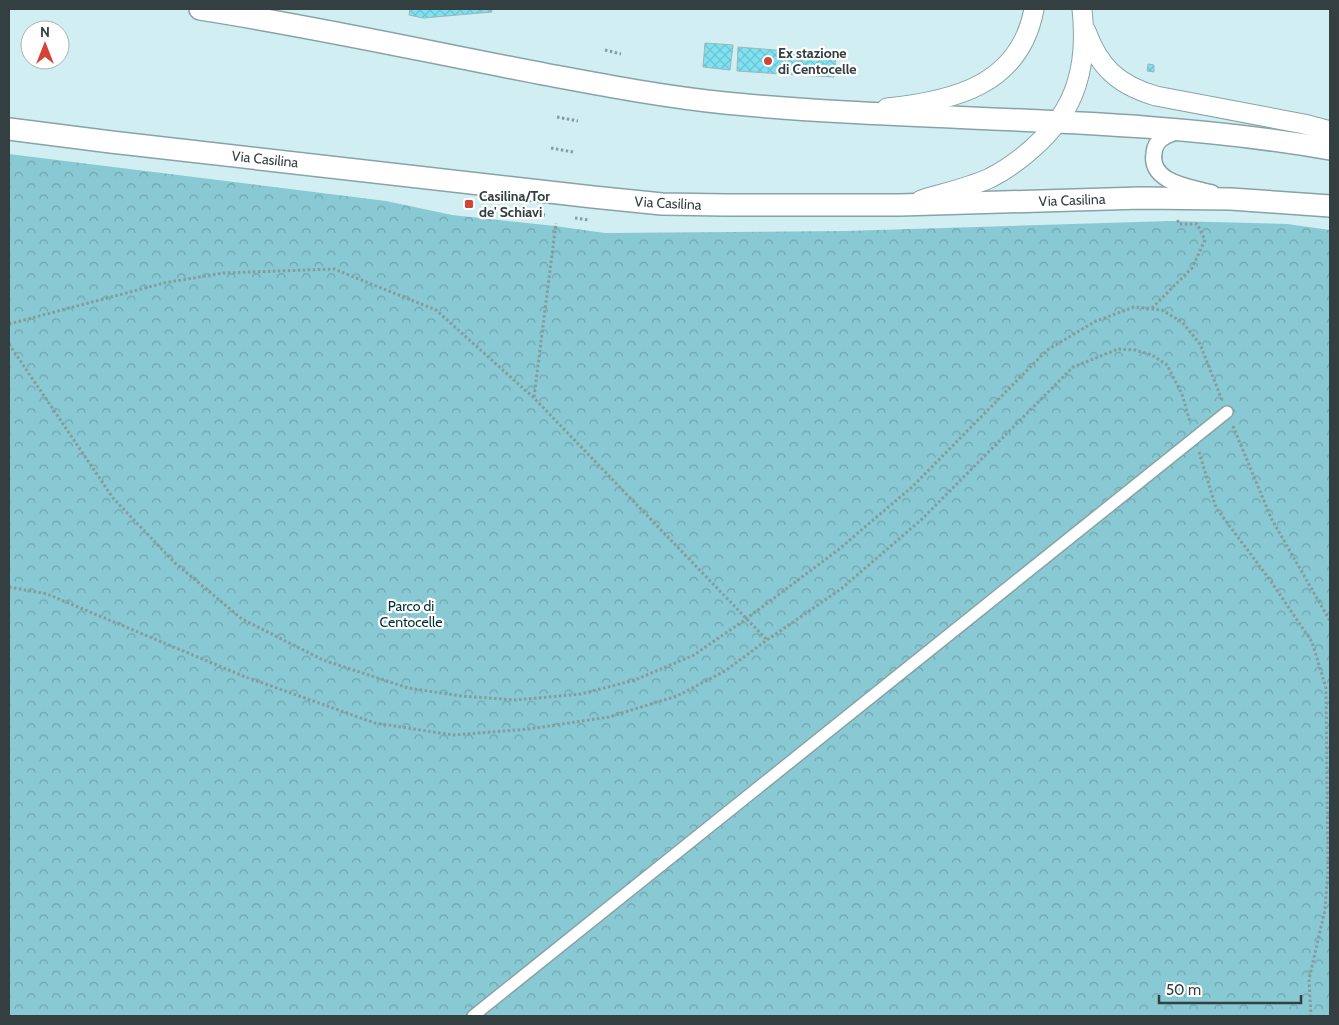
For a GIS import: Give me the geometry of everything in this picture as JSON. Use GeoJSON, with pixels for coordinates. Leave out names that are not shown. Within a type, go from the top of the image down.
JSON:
{"type":"FeatureCollection","features":[{"type":"Feature","properties":{"kind":"main road"},"geometry":{"type":"LineString","coordinates":[[200,9],[649,93],[746,105],[835,111],[1185,129],[1330,149]]}},
{"type":"Feature","properties":{"kind":"main road","name":"Via Casilina"},"geometry":{"type":"LineString","coordinates":[[9,129],[653,203],[900,205],[1118,198],[1231,199],[1330,206]]}},
{"type":"Feature","properties":{"kind":"street"},"geometry":{"type":"LineString","coordinates":[[835,111],[876,109],[926,102],[961,93],[985,83],[1001,71],[1019,51],[1028,34],[1034,9]]}},
{"type":"Feature","properties":{"kind":"street"},"geometry":{"type":"LineString","coordinates":[[900,205],[963,188],[995,175],[1025,156],[1058,123],[1067,108],[1079,78],[1084,48],[1082,12]]}},
{"type":"Feature","properties":{"kind":"street"},"geometry":{"type":"LineString","coordinates":[[1082,12],[1088,36],[1100,60],[1116,78],[1134,89],[1156,96],[1304,124],[1330,131]]}},
{"type":"Feature","properties":{"kind":"street"},"geometry":{"type":"LineString","coordinates":[[1185,129],[1165,136],[1157,144],[1153,154],[1160,175],[1172,182],[1231,199]]}},
{"type":"Feature","properties":{"kind":"street"},"geometry":{"type":"LineString","coordinates":[[473,1016],[1227,412]]}},
{"type":"Feature","properties":{"kind":"path"},"geometry":{"type":"LineString","coordinates":[[605,50],[620,54]]}},
{"type":"Feature","properties":{"kind":"path"},"geometry":{"type":"LineString","coordinates":[[557,117],[578,121]]}},
{"type":"Feature","properties":{"kind":"path"},"geometry":{"type":"LineString","coordinates":[[551,148],[572,152]]}},
{"type":"Feature","properties":{"kind":"path"},"geometry":{"type":"LineString","coordinates":[[529,213],[544,215]]}},
{"type":"Feature","properties":{"kind":"path"},"geometry":{"type":"LineString","coordinates":[[1152,309],[1192,268],[1205,240],[1197,224],[1179,224],[1176,216]]}},
{"type":"Feature","properties":{"kind":"path"},"geometry":{"type":"LineString","coordinates":[[575,218],[589,220]]}},
{"type":"Feature","properties":{"kind":"path"},"geometry":{"type":"LineString","coordinates":[[534,398],[556,223]]}},
{"type":"Feature","properties":{"kind":"path"},"geometry":{"type":"LineString","coordinates":[[9,324],[164,284],[213,275],[334,269],[436,310],[534,398],[767,640]]}},
{"type":"Feature","properties":{"kind":"path"},"geometry":{"type":"LineString","coordinates":[[9,344],[113,498],[175,563],[242,619],[322,660],[408,688],[461,696],[516,700],[581,694],[635,680],[694,655],[746,619],[838,550],[912,487],[1047,350],[1096,321],[1134,307],[1162,310],[1182,322],[1200,344],[1271,518],[1330,621]]}},
{"type":"Feature","properties":{"kind":"path"},"geometry":{"type":"LineString","coordinates":[[9,587],[47,594],[243,676],[374,723],[453,734],[529,730],[618,714],[676,696],[725,671],[841,589],[922,519],[1072,367],[1118,349],[1135,350],[1152,355],[1167,365],[1182,394],[1216,508],[1270,580],[1312,642],[1326,688],[1328,872],[1325,910],[1309,980],[1311,1016]]}},
{"type":"Feature","properties":{"kind":"green space","name":"Parco di Centocelle"},"geometry":{"type":"Polygon","coordinates":[[[9,154],[386,201],[452,215],[605,233],[845,231],[1170,221],[1287,224],[1330,230],[1330,1016],[9,1016],[9,154]]]}},
{"type":"Feature","properties":{"kind":"building"},"geometry":{"type":"Polygon","coordinates":[[[410,9],[491,9],[492,12],[423,18],[409,15],[410,9]]]}},
{"type":"Feature","properties":{"kind":"building"},"geometry":{"type":"Polygon","coordinates":[[[705,43],[733,45],[730,70],[703,67],[705,43]]]}},
{"type":"Feature","properties":{"kind":"building","name":"Ex stazione di Centocelle"},"geometry":{"type":"Polygon","coordinates":[[[738,47],[799,52],[797,75],[737,71],[738,47]]]}},
{"type":"Feature","properties":{"kind":"building"},"geometry":{"type":"Polygon","coordinates":[[[799,52],[836,54],[834,77],[797,75],[799,52]]]}},
{"type":"Feature","properties":{"kind":"building"},"geometry":{"type":"Polygon","coordinates":[[[1148,64],[1154,65],[1154,72],[1147,71],[1148,64]]]}},
{"type":"Feature","properties":{"kind":"place","name":"Ex stazione di Centocelle"},"geometry":{"type":"Point","coordinates":[768,61]}},
{"type":"Feature","properties":{"kind":"place","name":"Casilina/Tor de' Schiavi"},"geometry":{"type":"Point","coordinates":[469,204]}}]}
